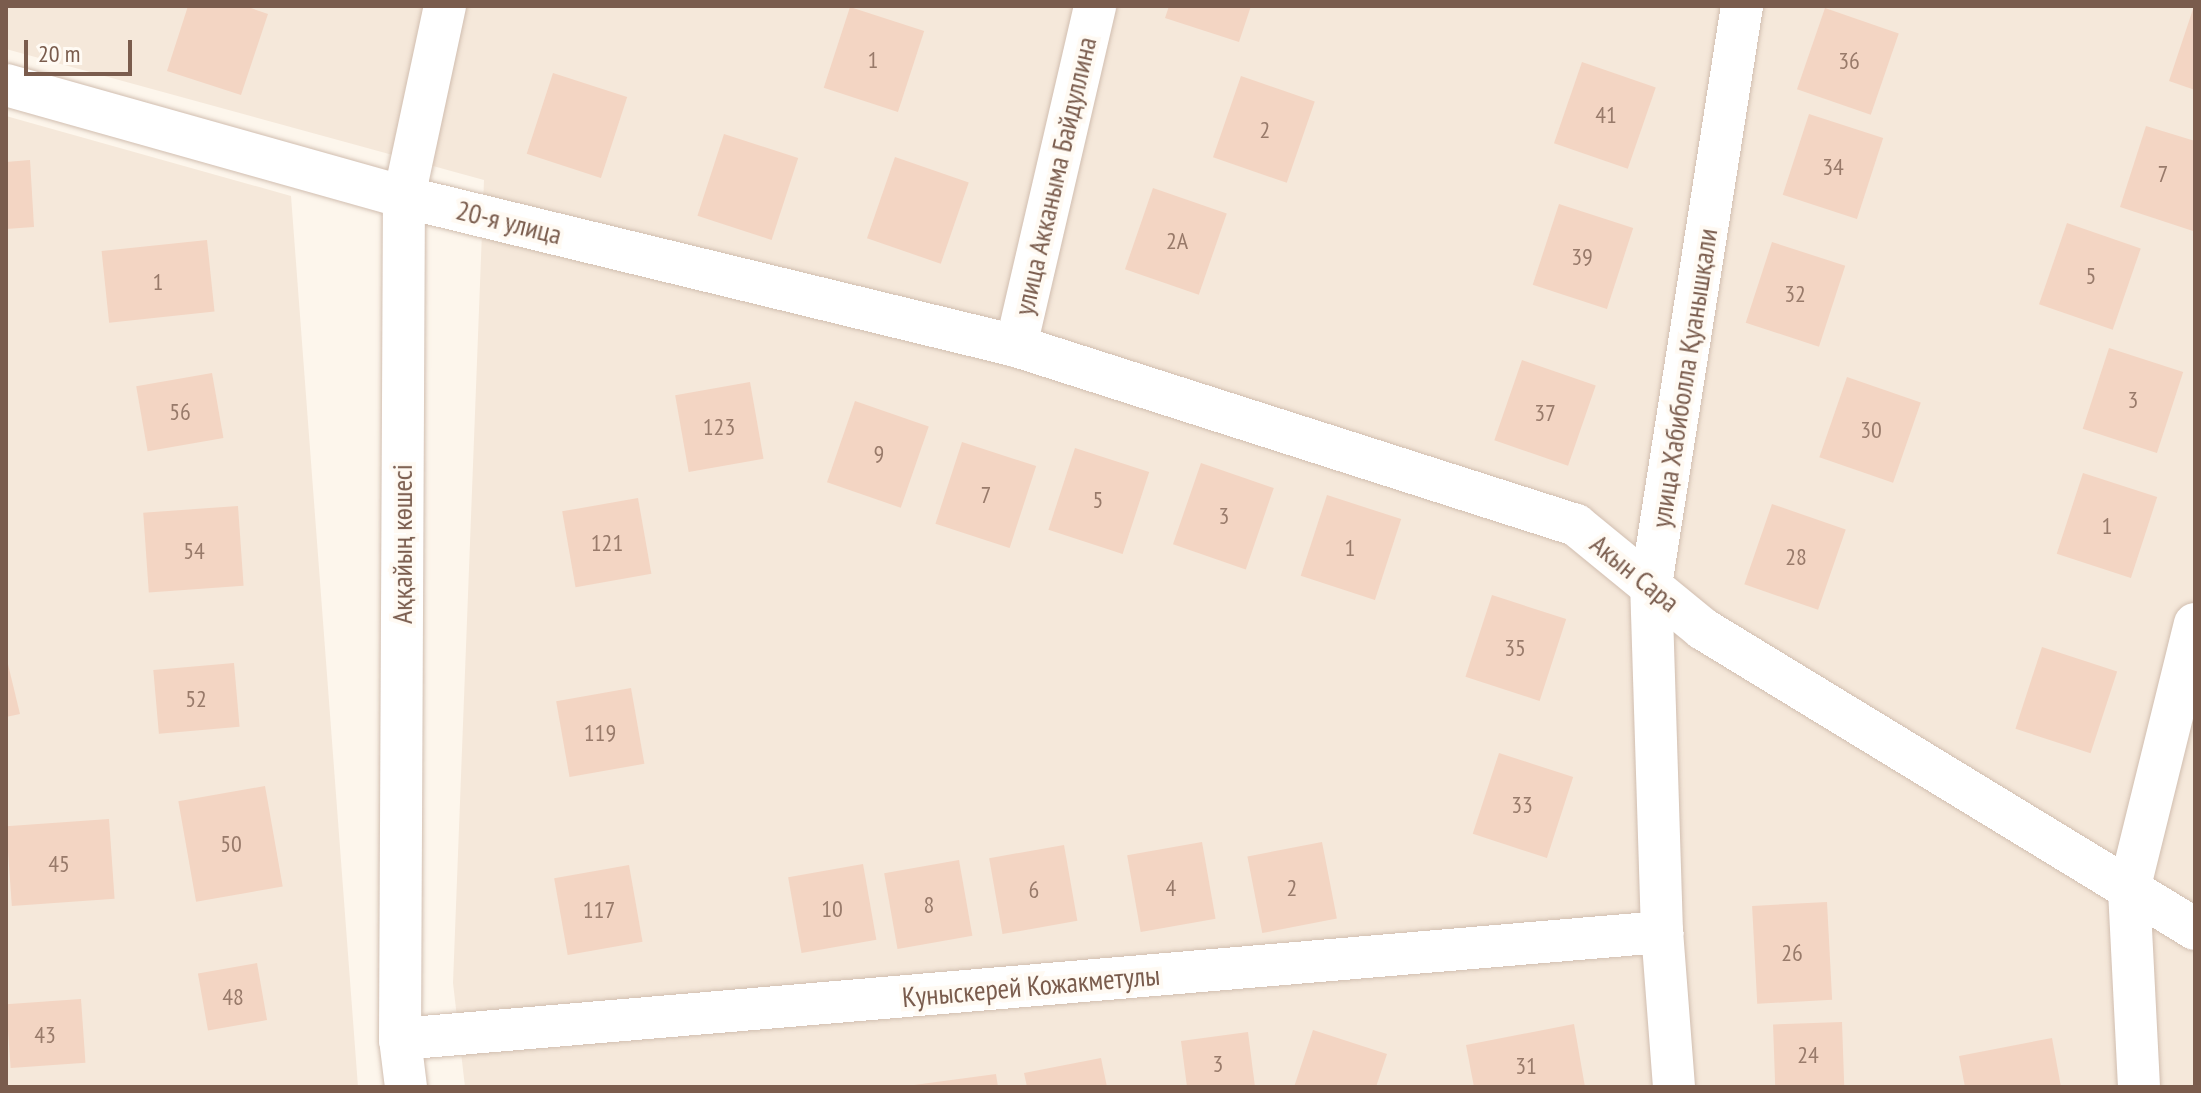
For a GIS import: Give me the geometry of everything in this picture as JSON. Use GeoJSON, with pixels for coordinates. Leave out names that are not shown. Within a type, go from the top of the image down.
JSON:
{"type":"FeatureCollection","features":[{"type":"Feature","properties":{"kind":"street","name":"Аққайың көшесі"},"geometry":{"type":"LineString","coordinates":[[406,1087],[400,1039],[404,197],[445,6]]}},
{"type":"Feature","properties":{"kind":"street","name":"улица Акканыма Байдуллина"},"geometry":{"type":"LineString","coordinates":[[1016,346],[1095,6]]}},
{"type":"Feature","properties":{"kind":"street","name":"улица Хабиболла Қуанышқали"},"geometry":{"type":"LineString","coordinates":[[1674,1087],[1662,932],[1651,585],[1742,6]]}},
{"type":"Feature","properties":{"kind":"street","name":"20-я улица"},"geometry":{"type":"LineString","coordinates":[[6,85],[404,197],[1016,346]]}},
{"type":"Feature","properties":{"kind":"street","name":"Акын Сара"},"geometry":{"type":"LineString","coordinates":[[1016,346],[1576,525],[1703,629],[2195,929]]}},
{"type":"Feature","properties":{"kind":"street"},"geometry":{"type":"LineString","coordinates":[[2139,1087],[2129,890],[2195,624]]}},
{"type":"Feature","properties":{"kind":"street","name":"Куныскерей Кожакметулы"},"geometry":{"type":"LineString","coordinates":[[400,1039],[1662,932]]}},
{"type":"Feature","properties":{"kind":"shaded area"},"geometry":{"type":"Polygon","coordinates":[[[6,6],[2195,6],[2195,1087],[465,1087],[453,983],[484,180],[6,49],[6,6]]]}},
{"type":"Feature","properties":{"kind":"shaded area"},"geometry":{"type":"Polygon","coordinates":[[[6,116],[291,196],[358,1087],[6,1087],[6,116]]]}},
{"type":"Feature","properties":{"kind":"building"},"geometry":{"type":"Polygon","coordinates":[[[188,6],[245,6],[268,14],[241,95],[167,71],[188,6]]]}},
{"type":"Feature","properties":{"kind":"building"},"geometry":{"type":"Polygon","coordinates":[[[1169,6],[1251,6],[1239,42],[1165,18],[1169,6]]]}},
{"type":"Feature","properties":{"kind":"building"},"geometry":{"type":"Polygon","coordinates":[[[2195,6],[2195,90],[2169,81],[2195,6]]]}},
{"type":"Feature","properties":{"kind":"building"},"geometry":{"type":"Polygon","coordinates":[[[850,7],[924,31],[898,112],[824,88],[850,7]]]}},
{"type":"Feature","properties":{"kind":"building"},"geometry":{"type":"Polygon","coordinates":[[[1825,8],[1899,33],[1871,115],[1797,89],[1825,8]]]}},
{"type":"Feature","properties":{"kind":"building"},"geometry":{"type":"Polygon","coordinates":[[[1582,62],[1656,87],[1628,169],[1554,143],[1582,62]]]}},
{"type":"Feature","properties":{"kind":"building"},"geometry":{"type":"Polygon","coordinates":[[[553,73],[627,97],[601,178],[527,154],[553,73]]]}},
{"type":"Feature","properties":{"kind":"building"},"geometry":{"type":"Polygon","coordinates":[[[1241,76],[1315,101],[1287,183],[1213,157],[1241,76]]]}},
{"type":"Feature","properties":{"kind":"building"},"geometry":{"type":"Polygon","coordinates":[[[1809,114],[1883,138],[1857,219],[1783,195],[1809,114]]]}},
{"type":"Feature","properties":{"kind":"building"},"geometry":{"type":"Polygon","coordinates":[[[2146,126],[2195,141],[2193,231],[2120,207],[2146,126]]]}},
{"type":"Feature","properties":{"kind":"building"},"geometry":{"type":"Polygon","coordinates":[[[724,134],[798,158],[772,240],[697,216],[724,134]]]}},
{"type":"Feature","properties":{"kind":"building"},"geometry":{"type":"Polygon","coordinates":[[[895,157],[969,182],[941,264],[867,238],[895,157]]]}},
{"type":"Feature","properties":{"kind":"building"},"geometry":{"type":"Polygon","coordinates":[[[30,160],[34,227],[6,229],[6,162],[30,160]]]}},
{"type":"Feature","properties":{"kind":"building"},"geometry":{"type":"Polygon","coordinates":[[[1153,188],[1227,213],[1199,295],[1125,269],[1153,188]]]}},
{"type":"Feature","properties":{"kind":"building"},"geometry":{"type":"Polygon","coordinates":[[[1559,204],[1633,228],[1607,309],[1533,285],[1559,204]]]}},
{"type":"Feature","properties":{"kind":"building"},"geometry":{"type":"Polygon","coordinates":[[[2067,223],[2141,248],[2113,330],[2039,304],[2067,223]]]}},
{"type":"Feature","properties":{"kind":"building"},"geometry":{"type":"Polygon","coordinates":[[[207,240],[215,312],[109,323],[102,251],[207,240]]]}},
{"type":"Feature","properties":{"kind":"building"},"geometry":{"type":"Polygon","coordinates":[[[1772,242],[1845,266],[1819,347],[1746,323],[1772,242]]]}},
{"type":"Feature","properties":{"kind":"building"},"geometry":{"type":"Polygon","coordinates":[[[2109,348],[2183,372],[2157,453],[2083,429],[2109,348]]]}},
{"type":"Feature","properties":{"kind":"building"},"geometry":{"type":"Polygon","coordinates":[[[1522,360],[1596,385],[1568,466],[1494,440],[1522,360]]]}},
{"type":"Feature","properties":{"kind":"building"},"geometry":{"type":"Polygon","coordinates":[[[212,373],[223,438],[148,451],[136,386],[212,373]]]}},
{"type":"Feature","properties":{"kind":"building"},"geometry":{"type":"Polygon","coordinates":[[[1847,377],[1921,402],[1893,483],[1819,457],[1847,377]]]}},
{"type":"Feature","properties":{"kind":"building"},"geometry":{"type":"Polygon","coordinates":[[[750,382],[764,459],[689,472],[675,395],[750,382]]]}},
{"type":"Feature","properties":{"kind":"building"},"geometry":{"type":"Polygon","coordinates":[[[855,401],[929,426],[901,508],[827,482],[855,401]]]}},
{"type":"Feature","properties":{"kind":"building"},"geometry":{"type":"Polygon","coordinates":[[[962,442],[1036,466],[1010,548],[935,524],[962,442]]]}},
{"type":"Feature","properties":{"kind":"building"},"geometry":{"type":"Polygon","coordinates":[[[1075,448],[1149,472],[1123,554],[1048,530],[1075,448]]]}},
{"type":"Feature","properties":{"kind":"building"},"geometry":{"type":"Polygon","coordinates":[[[1201,463],[1274,488],[1246,569],[1173,544],[1201,463]]]}},
{"type":"Feature","properties":{"kind":"building"},"geometry":{"type":"Polygon","coordinates":[[[2083,473],[2157,497],[2131,578],[2057,554],[2083,473]]]}},
{"type":"Feature","properties":{"kind":"building"},"geometry":{"type":"Polygon","coordinates":[[[1327,495],[1401,519],[1375,600],[1301,576],[1327,495]]]}},
{"type":"Feature","properties":{"kind":"building"},"geometry":{"type":"Polygon","coordinates":[[[638,498],[651,574],[576,587],[562,511],[638,498]]]}},
{"type":"Feature","properties":{"kind":"building"},"geometry":{"type":"Polygon","coordinates":[[[1772,504],[1846,529],[1818,610],[1744,584],[1772,504]]]}},
{"type":"Feature","properties":{"kind":"building"},"geometry":{"type":"Polygon","coordinates":[[[238,506],[244,586],[149,592],[143,513],[238,506]]]}},
{"type":"Feature","properties":{"kind":"building"},"geometry":{"type":"Polygon","coordinates":[[[1492,595],[1566,619],[1540,701],[1465,677],[1492,595]]]}},
{"type":"Feature","properties":{"kind":"building"},"geometry":{"type":"Polygon","coordinates":[[[2042,647],[2117,671],[2091,753],[2015,729],[2042,647]]]}},
{"type":"Feature","properties":{"kind":"building"},"geometry":{"type":"Polygon","coordinates":[[[6,656],[20,714],[6,717],[6,656]]]}},
{"type":"Feature","properties":{"kind":"building"},"geometry":{"type":"Polygon","coordinates":[[[234,663],[240,727],[159,734],[153,670],[234,663]]]}},
{"type":"Feature","properties":{"kind":"building"},"geometry":{"type":"Polygon","coordinates":[[[631,688],[644,764],[570,777],[556,701],[631,688]]]}},
{"type":"Feature","properties":{"kind":"building"},"geometry":{"type":"Polygon","coordinates":[[[1499,753],[1573,777],[1547,858],[1473,834],[1499,753]]]}},
{"type":"Feature","properties":{"kind":"building"},"geometry":{"type":"Polygon","coordinates":[[[265,786],[283,886],[196,902],[178,801],[265,786]]]}},
{"type":"Feature","properties":{"kind":"building"},"geometry":{"type":"Polygon","coordinates":[[[109,819],[115,899],[12,906],[6,826],[109,819]]]}},
{"type":"Feature","properties":{"kind":"building"},"geometry":{"type":"Polygon","coordinates":[[[1202,842],[1216,919],[1141,932],[1127,855],[1202,842]]]}},
{"type":"Feature","properties":{"kind":"building"},"geometry":{"type":"Polygon","coordinates":[[[1322,842],[1337,919],[1262,933],[1247,857],[1322,842]]]}},
{"type":"Feature","properties":{"kind":"building"},"geometry":{"type":"Polygon","coordinates":[[[1064,845],[1077,921],[1003,934],[989,858],[1064,845]]]}},
{"type":"Feature","properties":{"kind":"building"},"geometry":{"type":"Polygon","coordinates":[[[959,860],[972,936],[898,949],[884,873],[959,860]]]}},
{"type":"Feature","properties":{"kind":"building"},"geometry":{"type":"Polygon","coordinates":[[[863,864],[876,940],[802,953],[788,877],[863,864]]]}},
{"type":"Feature","properties":{"kind":"building"},"geometry":{"type":"Polygon","coordinates":[[[629,865],[643,942],[568,955],[554,878],[629,865]]]}},
{"type":"Feature","properties":{"kind":"building"},"geometry":{"type":"Polygon","coordinates":[[[1827,902],[1832,1000],[1757,1004],[1752,906],[1827,902]]]}},
{"type":"Feature","properties":{"kind":"building"},"geometry":{"type":"Polygon","coordinates":[[[257,963],[267,1020],[208,1031],[198,973],[257,963]]]}},
{"type":"Feature","properties":{"kind":"building"},"geometry":{"type":"Polygon","coordinates":[[[81,999],[85,1063],[11,1068],[6,1004],[81,999]]]}},
{"type":"Feature","properties":{"kind":"building"},"geometry":{"type":"Polygon","coordinates":[[[1842,1022],[1844,1087],[1775,1087],[1773,1024],[1842,1022]]]}},
{"type":"Feature","properties":{"kind":"building"},"geometry":{"type":"Polygon","coordinates":[[[1574,1024],[1585,1087],[1474,1087],[1466,1045],[1574,1024]]]}},
{"type":"Feature","properties":{"kind":"building"},"geometry":{"type":"Polygon","coordinates":[[[1313,1030],[1387,1054],[1376,1087],[1294,1087],[1313,1030]]]}},
{"type":"Feature","properties":{"kind":"building"},"geometry":{"type":"Polygon","coordinates":[[[1248,1032],[1255,1087],[1187,1087],[1181,1041],[1248,1032]]]}},
{"type":"Feature","properties":{"kind":"building"},"geometry":{"type":"Polygon","coordinates":[[[2052,1038],[2061,1087],[1965,1087],[1959,1056],[2052,1038]]]}},
{"type":"Feature","properties":{"kind":"building"},"geometry":{"type":"Polygon","coordinates":[[[1101,1058],[1107,1087],[1027,1087],[1024,1073],[1101,1058]]]}},
{"type":"Feature","properties":{"kind":"building"},"geometry":{"type":"Polygon","coordinates":[[[996,1074],[998,1087],[914,1085],[996,1074]]]}}]}
